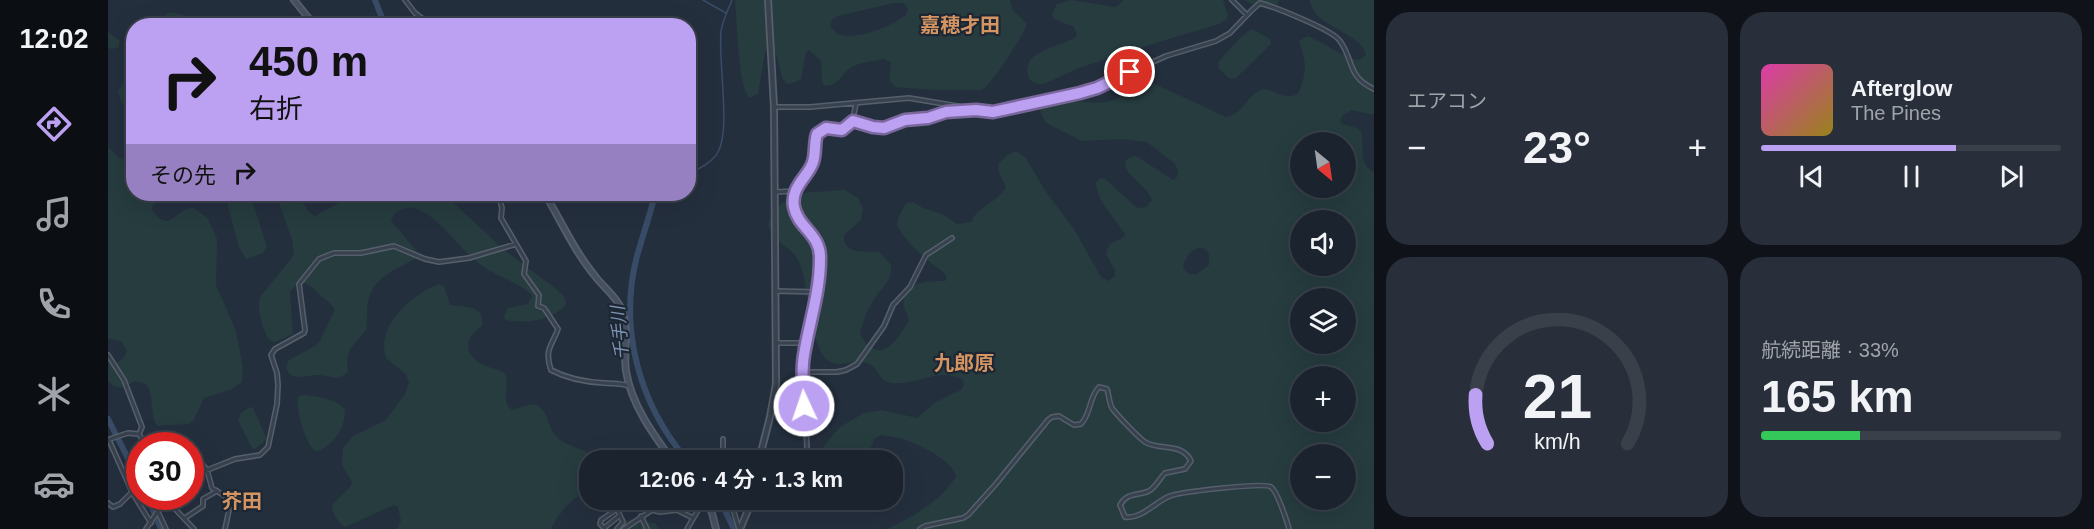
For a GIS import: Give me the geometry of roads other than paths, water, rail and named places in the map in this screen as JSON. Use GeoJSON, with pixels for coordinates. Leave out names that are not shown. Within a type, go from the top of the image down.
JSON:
{"type":"FeatureCollection","features":[{"type":"Feature","properties":{"kind":"main road"},"geometry":{"type":"LineString","coordinates":[[294,0],[309,18]]}},
{"type":"Feature","properties":{"kind":"main road"},"geometry":{"type":"LineString","coordinates":[[549,201],[594,276],[616,298],[622,309],[629,386],[637,406],[666,450]]}},
{"type":"Feature","properties":{"kind":"main road"},"geometry":{"type":"LineString","coordinates":[[710,510],[716,529]]}},
{"type":"Feature","properties":{"kind":"street"},"geometry":{"type":"LineString","coordinates":[[405,0],[422,18]]}},
{"type":"Feature","properties":{"kind":"street"},"geometry":{"type":"LineString","coordinates":[[761,450],[775,392],[776,343],[774,107],[768,0]]}},
{"type":"Feature","properties":{"kind":"street"},"geometry":{"type":"LineString","coordinates":[[1232,0],[1247,15]]}},
{"type":"Feature","properties":{"kind":"street"},"geometry":{"type":"LineString","coordinates":[[774,107],[810,107],[909,98],[993,112],[1097,88],[1166,56],[1216,41],[1230,33],[1260,3],[1321,28],[1340,39],[1358,79],[1374,89]]}},
{"type":"Feature","properties":{"kind":"street"},"geometry":{"type":"LineString","coordinates":[[806,450],[803,372],[818,292],[820,252],[813,235],[794,210],[796,191],[813,163],[817,134],[826,128],[842,130],[853,121],[856,103]]}},
{"type":"Feature","properties":{"kind":"street"},"geometry":{"type":"LineString","coordinates":[[853,121],[884,128],[905,120],[928,118],[946,112],[976,110]]}},
{"type":"Feature","properties":{"kind":"street"},"geometry":{"type":"LineString","coordinates":[[775,192],[796,191]]}},
{"type":"Feature","properties":{"kind":"street"},"geometry":{"type":"LineString","coordinates":[[500,201],[501,218],[526,261],[524,274],[539,295],[538,306],[544,308],[558,329],[547,356],[551,370],[566,378],[621,383],[629,386]]}},
{"type":"Feature","properties":{"kind":"street"},"geometry":{"type":"LineString","coordinates":[[803,372],[837,372],[857,364],[884,326],[893,305],[910,287],[926,255],[952,238]]}},
{"type":"Feature","properties":{"kind":"street"},"geometry":{"type":"LineString","coordinates":[[204,471],[235,459],[260,454],[268,447],[278,385],[271,355],[275,349],[304,333],[299,284],[319,259],[334,253],[361,253],[394,246],[425,259],[439,262],[469,258],[516,244]]}},
{"type":"Feature","properties":{"kind":"street"},"geometry":{"type":"LineString","coordinates":[[776,291],[818,292]]}},
{"type":"Feature","properties":{"kind":"street"},"geometry":{"type":"LineString","coordinates":[[776,343],[807,343]]}},
{"type":"Feature","properties":{"kind":"street"},"geometry":{"type":"LineString","coordinates":[[108,355],[124,380],[142,427],[140,432]]}},
{"type":"Feature","properties":{"kind":"street"},"geometry":{"type":"LineString","coordinates":[[920,529],[969,515],[1048,420],[1059,416],[1074,425],[1081,424],[1095,392],[1102,386],[1107,389],[1112,409],[1143,440],[1180,450],[1191,461],[1185,470],[1165,473],[1150,490],[1131,494],[1125,498],[1120,505],[1125,517],[1134,516],[1172,495],[1235,486],[1267,485],[1273,487],[1276,493],[1289,529]]}},
{"type":"Feature","properties":{"kind":"street"},"geometry":{"type":"LineString","coordinates":[[775,392],[803,388]]}},
{"type":"Feature","properties":{"kind":"street"},"geometry":{"type":"LineString","coordinates":[[126,435],[108,440],[126,479]]}},
{"type":"Feature","properties":{"kind":"street"},"geometry":{"type":"LineString","coordinates":[[723,439],[723,450]]}},
{"type":"Feature","properties":{"kind":"street"},"geometry":{"type":"LineString","coordinates":[[204,466],[210,485],[217,491],[228,498],[256,504]]}},
{"type":"Feature","properties":{"kind":"street"},"geometry":{"type":"LineString","coordinates":[[184,518],[203,506],[204,499],[217,491]]}},
{"type":"Feature","properties":{"kind":"street"},"geometry":{"type":"LineString","coordinates":[[108,503],[113,507],[126,498]]}},
{"type":"Feature","properties":{"kind":"street"},"geometry":{"type":"LineString","coordinates":[[225,529],[229,510],[228,498]]}},
{"type":"Feature","properties":{"kind":"street"},"geometry":{"type":"LineString","coordinates":[[617,529],[622,524],[620,516],[615,509],[601,520],[600,524],[605,529],[620,516]]}},
{"type":"Feature","properties":{"kind":"street"},"geometry":{"type":"LineString","coordinates":[[624,529],[652,510],[660,512],[673,509],[693,518]]}},
{"type":"Feature","properties":{"kind":"street"},"geometry":{"type":"LineString","coordinates":[[143,510],[151,523]]}},
{"type":"Feature","properties":{"kind":"street"},"geometry":{"type":"LineString","coordinates":[[176,510],[194,529]]}},
{"type":"Feature","properties":{"kind":"street"},"geometry":{"type":"LineString","coordinates":[[687,529],[698,510]]}},
{"type":"Feature","properties":{"kind":"street"},"geometry":{"type":"LineString","coordinates":[[732,510],[739,529]]}},
{"type":"Feature","properties":{"kind":"street"},"geometry":{"type":"LineString","coordinates":[[739,529],[746,510]]}},
{"type":"Feature","properties":{"kind":"street"},"geometry":{"type":"LineString","coordinates":[[146,529],[158,512]]}},
{"type":"Feature","properties":{"kind":"street"},"geometry":{"type":"LineString","coordinates":[[158,512],[166,529]]}},
{"type":"Feature","properties":{"kind":"street"},"geometry":{"type":"LineString","coordinates":[[641,516],[646,529]]}},
{"type":"Feature","properties":{"kind":"waterway","name":"千手川"},"geometry":{"type":"LineString","coordinates":[[375,0],[382,18]]}},
{"type":"Feature","properties":{"kind":"waterway"},"geometry":{"type":"LineString","coordinates":[[703,0],[726,13]]}},
{"type":"Feature","properties":{"kind":"waterway"},"geometry":{"type":"LineString","coordinates":[[696,170],[712,159],[718,152],[722,141],[724,112],[721,31],[732,0]]}},
{"type":"Feature","properties":{"kind":"waterway","name":"千手川"},"geometry":{"type":"LineString","coordinates":[[653,201],[636,260],[631,287],[632,340],[646,391],[657,416],[679,450]]}},
{"type":"Feature","properties":{"kind":"waterway"},"geometry":{"type":"LineString","coordinates":[[108,419],[126,454]]}},
{"type":"Feature","properties":{"kind":"waterway"},"geometry":{"type":"LineString","coordinates":[[153,510],[161,529]]}},
{"type":"Feature","properties":{"kind":"waterway","name":"千手川"},"geometry":{"type":"LineString","coordinates":[[725,510],[734,529]]}},
{"type":"Feature","properties":{"kind":"district","name":"嘉穂才田"},"geometry":{"type":"Point","coordinates":[960,25]}},
{"type":"Feature","properties":{"kind":"district","name":"九郎原"},"geometry":{"type":"Point","coordinates":[964,363]}},
{"type":"Feature","properties":{"kind":"district","name":"芥田"},"geometry":{"type":"Point","coordinates":[242,501]}}]}
